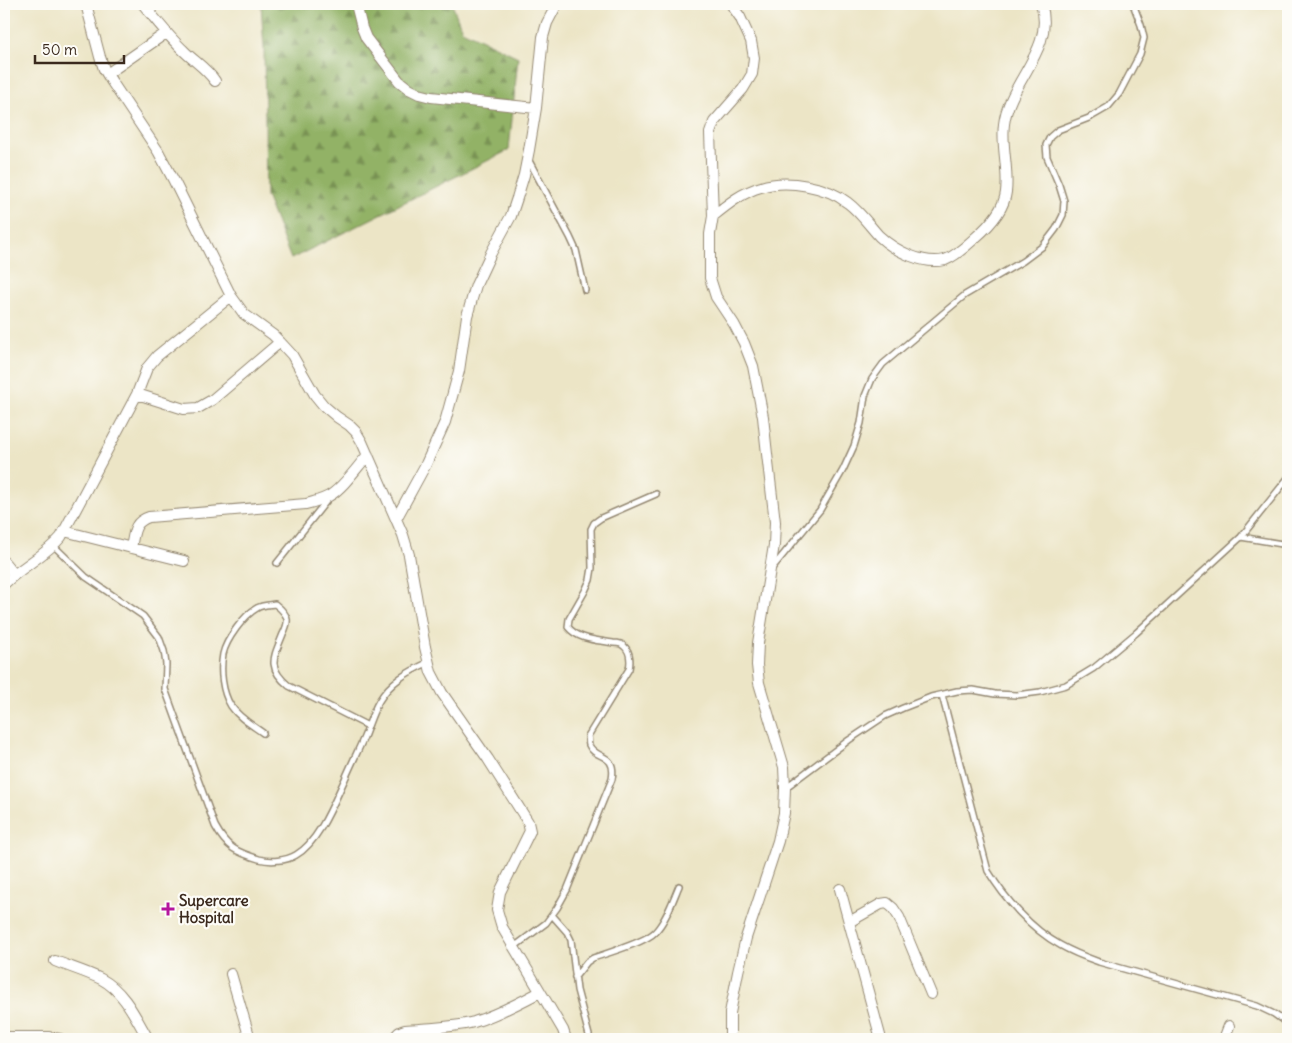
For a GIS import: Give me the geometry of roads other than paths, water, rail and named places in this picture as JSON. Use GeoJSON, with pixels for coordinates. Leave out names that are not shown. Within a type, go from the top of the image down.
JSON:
{"type":"FeatureCollection","features":[{"type":"Feature","properties":{"kind":"street"},"geometry":{"type":"LineString","coordinates":[[142,4],[166,33],[185,53],[208,72],[215,81]]}},
{"type":"Feature","properties":{"kind":"street"},"geometry":{"type":"LineString","coordinates":[[356,4],[366,38],[399,81],[409,89],[431,98],[536,108]]}},
{"type":"Feature","properties":{"kind":"street"},"geometry":{"type":"LineString","coordinates":[[396,519],[426,464],[445,422],[459,371],[467,316],[476,285],[490,253],[511,216],[524,175],[536,108],[546,23],[557,4]]}},
{"type":"Feature","properties":{"kind":"street"},"geometry":{"type":"LineString","coordinates":[[730,1039],[730,1013],[738,972],[746,938],[778,841],[784,813],[785,788],[784,767],[759,683],[757,665],[758,643],[774,546],[775,522],[763,417],[753,366],[744,343],[716,297],[710,278],[710,234],[713,216],[710,133],[714,122],[743,89],[752,74],[754,58],[751,41],[740,17],[731,4]]}},
{"type":"Feature","properties":{"kind":"street"},"geometry":{"type":"LineString","coordinates":[[713,216],[728,204],[762,187],[780,184],[803,185],[827,191],[848,203],[886,242],[910,255],[923,260],[934,261],[945,260],[954,255],[977,236],[996,216],[1003,203],[1006,192],[1004,122],[1016,90],[1037,52],[1043,35],[1044,22],[1041,4]]}},
{"type":"Feature","properties":{"kind":"street"},"geometry":{"type":"LineString","coordinates":[[90,5],[100,57],[107,74],[158,151],[231,296],[244,314],[273,335],[292,355],[315,395],[324,406],[349,424],[356,432],[368,455],[410,555],[431,672],[528,822],[530,831],[500,892],[496,910],[502,927],[563,1030],[566,1039]]}},
{"type":"Feature","properties":{"kind":"street"},"geometry":{"type":"LineString","coordinates":[[107,74],[166,33]]}},
{"type":"Feature","properties":{"kind":"street"},"geometry":{"type":"LineString","coordinates":[[4,584],[14,574],[54,546],[61,538],[137,394],[147,368],[157,356],[231,296]]}},
{"type":"Feature","properties":{"kind":"street"},"geometry":{"type":"LineString","coordinates":[[137,394],[184,409],[198,408],[212,400],[280,342]]}},
{"type":"Feature","properties":{"kind":"street"},"geometry":{"type":"LineString","coordinates":[[131,548],[137,524],[142,519],[148,517],[306,504],[320,501],[331,495],[343,484],[368,455]]}},
{"type":"Feature","properties":{"kind":"street"},"geometry":{"type":"LineString","coordinates":[[64,531],[184,561]]}},
{"type":"Feature","properties":{"kind":"street"},"geometry":{"type":"LineString","coordinates":[[4,562],[14,574]]}},
{"type":"Feature","properties":{"kind":"street"},"geometry":{"type":"LineString","coordinates":[[840,889],[881,1039]]}},
{"type":"Feature","properties":{"kind":"street"},"geometry":{"type":"LineString","coordinates":[[849,922],[881,904],[887,903],[893,908],[899,917],[931,994]]}},
{"type":"Feature","properties":{"kind":"street"},"geometry":{"type":"LineString","coordinates":[[54,961],[102,979],[113,988],[136,1017],[148,1039]]}},
{"type":"Feature","properties":{"kind":"street"},"geometry":{"type":"LineString","coordinates":[[230,974],[250,1039]]}},
{"type":"Feature","properties":{"kind":"street"},"geometry":{"type":"LineString","coordinates":[[396,1039],[399,1032],[405,1030],[453,1026],[472,1022],[493,1015],[540,992]]}},
{"type":"Feature","properties":{"kind":"street"},"geometry":{"type":"LineString","coordinates":[[1224,1039],[1229,1026]]}},
{"type":"Feature","properties":{"kind":"street"},"geometry":{"type":"LineString","coordinates":[[4,1037],[48,1037],[60,1039]]}},
{"type":"Feature","properties":{"kind":"lane"},"geometry":{"type":"LineString","coordinates":[[770,571],[820,510],[843,470],[854,446],[865,396],[872,379],[883,364],[965,295],[1023,261],[1043,246],[1056,228],[1063,215],[1064,201],[1047,157],[1046,145],[1058,130],[1090,118],[1108,107],[1119,94],[1140,54],[1144,38],[1133,4]]}},
{"type":"Feature","properties":{"kind":"lane"},"geometry":{"type":"LineString","coordinates":[[528,158],[573,244],[586,290]]}},
{"type":"Feature","properties":{"kind":"lane"},"geometry":{"type":"LineString","coordinates":[[785,788],[849,740],[885,716],[931,697],[957,691],[973,690],[1017,695],[1040,692],[1066,685],[1094,668],[1136,633],[1241,537],[1288,478]]}},
{"type":"Feature","properties":{"kind":"lane"},"geometry":{"type":"LineString","coordinates":[[513,947],[546,923],[557,908],[567,890],[614,771],[610,761],[594,751],[589,745],[588,736],[629,669],[631,659],[627,650],[621,644],[580,636],[572,633],[568,627],[569,619],[590,580],[592,568],[592,529],[594,524],[601,518],[656,494]]}},
{"type":"Feature","properties":{"kind":"lane"},"geometry":{"type":"LineString","coordinates":[[277,563],[331,495]]}},
{"type":"Feature","properties":{"kind":"lane"},"geometry":{"type":"LineString","coordinates":[[1241,537],[1288,545]]}},
{"type":"Feature","properties":{"kind":"lane"},"geometry":{"type":"LineString","coordinates":[[54,546],[86,577],[143,616],[159,636],[166,664],[165,689],[215,826],[222,839],[230,847],[242,854],[267,861],[283,860],[295,856],[307,847],[327,818],[379,701],[401,676],[429,662]]}},
{"type":"Feature","properties":{"kind":"lane"},"geometry":{"type":"LineString","coordinates":[[263,734],[240,716],[230,705],[222,677],[223,652],[235,630],[247,615],[257,608],[275,604],[283,611],[287,620],[286,629],[274,657],[274,669],[280,678],[288,686],[368,726]]}},
{"type":"Feature","properties":{"kind":"lane"},"geometry":{"type":"LineString","coordinates":[[942,694],[988,871],[998,887],[1036,929],[1058,944],[1099,962],[1258,1006],[1288,1024]]}},
{"type":"Feature","properties":{"kind":"lane"},"geometry":{"type":"LineString","coordinates":[[575,977],[587,962],[593,958],[647,938],[655,933],[666,915],[679,886]]}},
{"type":"Feature","properties":{"kind":"lane"},"geometry":{"type":"LineString","coordinates":[[552,915],[567,932],[571,940],[577,990],[590,1039]]}},
{"type":"Feature","properties":{"kind":"place","name":"Supercare Hospital"},"geometry":{"type":"Point","coordinates":[168,909]}}]}
